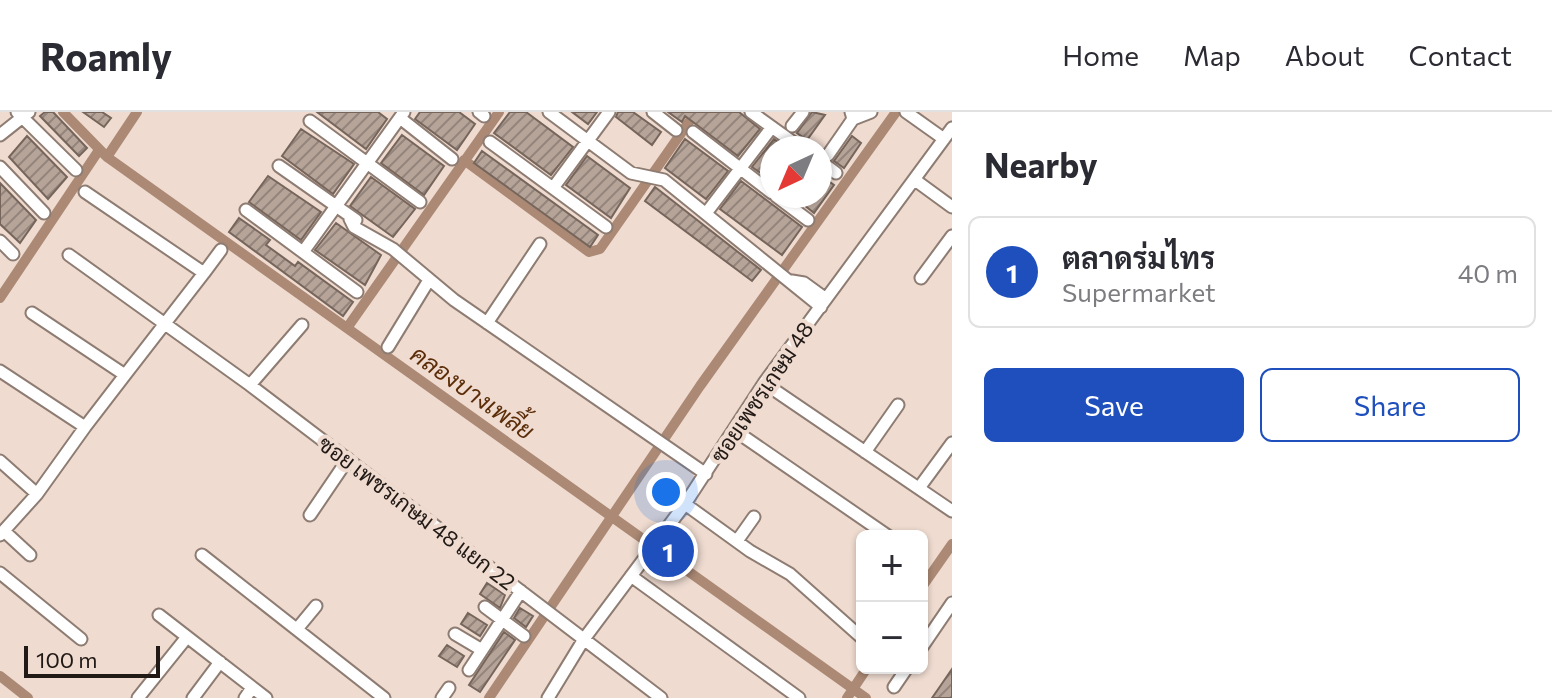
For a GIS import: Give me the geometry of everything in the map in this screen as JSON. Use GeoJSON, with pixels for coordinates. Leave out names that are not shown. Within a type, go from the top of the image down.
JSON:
{"type":"FeatureCollection","features":[{"type":"Feature","properties":{"kind":"street"},"geometry":{"type":"LineString","coordinates":[[549,112],[638,175],[664,180],[768,261],[792,281],[798,291],[824,303]]}},
{"type":"Feature","properties":{"kind":"street"},"geometry":{"type":"LineString","coordinates":[[553,188],[609,112]]}},
{"type":"Feature","properties":{"kind":"street"},"geometry":{"type":"LineString","coordinates":[[653,112],[676,130]]}},
{"type":"Feature","properties":{"kind":"street"},"geometry":{"type":"LineString","coordinates":[[751,112],[784,136]]}},
{"type":"Feature","properties":{"kind":"street"},"geometry":{"type":"LineString","coordinates":[[792,126],[803,112]]}},
{"type":"Feature","properties":{"kind":"street"},"geometry":{"type":"LineString","coordinates":[[832,146],[852,116],[871,112]]}},
{"type":"Feature","properties":{"kind":"street"},"geometry":{"type":"LineString","coordinates":[[0,135],[24,114],[76,170]]}},
{"type":"Feature","properties":{"kind":"street"},"geometry":{"type":"LineString","coordinates":[[303,252],[401,114],[452,159]]}},
{"type":"Feature","properties":{"kind":"street"},"geometry":{"type":"LineString","coordinates":[[910,114],[944,139]]}},
{"type":"Feature","properties":{"kind":"street"},"geometry":{"type":"LineString","coordinates":[[310,121],[420,202]]}},
{"type":"Feature","properties":{"kind":"street"},"geometry":{"type":"LineString","coordinates":[[707,212],[772,127]]}},
{"type":"Feature","properties":{"kind":"street","name":"ซอยเพชรเกษม 48"},"geometry":{"type":"LineString","coordinates":[[548,698],[584,639],[685,504],[764,383],[952,128]]}},
{"type":"Feature","properties":{"kind":"street"},"geometry":{"type":"LineString","coordinates":[[693,132],[760,184]]}},
{"type":"Feature","properties":{"kind":"street"},"geometry":{"type":"LineString","coordinates":[[490,142],[606,227]]}},
{"type":"Feature","properties":{"kind":"street"},"geometry":{"type":"LineString","coordinates":[[279,166],[350,219],[362,232],[393,249],[487,323],[706,474]]}},
{"type":"Feature","properties":{"kind":"street"},"geometry":{"type":"LineString","coordinates":[[0,167],[44,213]]}},
{"type":"Feature","properties":{"kind":"street"},"geometry":{"type":"LineString","coordinates":[[832,168],[836,173]]}},
{"type":"Feature","properties":{"kind":"street"},"geometry":{"type":"LineString","coordinates":[[915,180],[952,207]]}},
{"type":"Feature","properties":{"kind":"street"},"geometry":{"type":"LineString","coordinates":[[85,192],[204,273]]}},
{"type":"Feature","properties":{"kind":"street"},"geometry":{"type":"LineString","coordinates":[[792,208],[808,220]]}},
{"type":"Feature","properties":{"kind":"street"},"geometry":{"type":"LineString","coordinates":[[246,210],[357,292]]}},
{"type":"Feature","properties":{"kind":"street"},"geometry":{"type":"LineString","coordinates":[[921,278],[952,236]]}},
{"type":"Feature","properties":{"kind":"street"},"geometry":{"type":"LineString","coordinates":[[0,241],[13,254]]}},
{"type":"Feature","properties":{"kind":"street"},"geometry":{"type":"LineString","coordinates":[[487,323],[540,244]]}},
{"type":"Feature","properties":{"kind":"street"},"geometry":{"type":"LineString","coordinates":[[30,555],[2,533],[37,494],[221,250]]}},
{"type":"Feature","properties":{"kind":"street","name":"ซอย เพชรเกษม 48 แยก 22"},"geometry":{"type":"LineString","coordinates":[[69,255],[250,385],[661,698]]}},
{"type":"Feature","properties":{"kind":"street"},"geometry":{"type":"LineString","coordinates":[[388,347],[429,280]]}},
{"type":"Feature","properties":{"kind":"street"},"geometry":{"type":"LineString","coordinates":[[32,313],[125,375]]}},
{"type":"Feature","properties":{"kind":"street"},"geometry":{"type":"LineString","coordinates":[[250,385],[302,325]]}},
{"type":"Feature","properties":{"kind":"street"},"geometry":{"type":"LineString","coordinates":[[0,371],[85,427]]}},
{"type":"Feature","properties":{"kind":"street"},"geometry":{"type":"LineString","coordinates":[[764,383],[952,511]]}},
{"type":"Feature","properties":{"kind":"street"},"geometry":{"type":"LineString","coordinates":[[865,452],[898,405]]}},
{"type":"Feature","properties":{"kind":"street"},"geometry":{"type":"LineString","coordinates":[[734,430],[879,530]]}},
{"type":"Feature","properties":{"kind":"street"},"geometry":{"type":"LineString","coordinates":[[919,488],[952,443]]}},
{"type":"Feature","properties":{"kind":"street"},"geometry":{"type":"LineString","coordinates":[[310,515],[348,459]]}},
{"type":"Feature","properties":{"kind":"street"},"geometry":{"type":"LineString","coordinates":[[0,461],[37,494]]}},
{"type":"Feature","properties":{"kind":"street"},"geometry":{"type":"LineString","coordinates":[[685,504],[790,574],[856,633]]}},
{"type":"Feature","properties":{"kind":"street"},"geometry":{"type":"LineString","coordinates":[[737,541],[754,517]]}},
{"type":"Feature","properties":{"kind":"street"},"geometry":{"type":"LineString","coordinates":[[202,555],[384,698]]}},
{"type":"Feature","properties":{"kind":"street"},"geometry":{"type":"LineString","coordinates":[[0,573],[81,639]]}},
{"type":"Feature","properties":{"kind":"street"},"geometry":{"type":"LineString","coordinates":[[631,576],[799,698]]}},
{"type":"Feature","properties":{"kind":"street"},"geometry":{"type":"LineString","coordinates":[[469,670],[521,591]]}},
{"type":"Feature","properties":{"kind":"street"},"geometry":{"type":"LineString","coordinates":[[928,638],[952,603]]}},
{"type":"Feature","properties":{"kind":"street"},"geometry":{"type":"LineString","coordinates":[[297,629],[316,606]]}},
{"type":"Feature","properties":{"kind":"street"},"geometry":{"type":"LineString","coordinates":[[485,607],[524,636]]}},
{"type":"Feature","properties":{"kind":"street"},"geometry":{"type":"LineString","coordinates":[[159,615],[266,698]]}},
{"type":"Feature","properties":{"kind":"street"},"geometry":{"type":"LineString","coordinates":[[455,634],[482,650]]}},
{"type":"Feature","properties":{"kind":"street"},"geometry":{"type":"LineString","coordinates":[[138,698],[187,637]]}},
{"type":"Feature","properties":{"kind":"street"},"geometry":{"type":"LineString","coordinates":[[193,698],[220,662]]}},
{"type":"Feature","properties":{"kind":"street"},"geometry":{"type":"LineString","coordinates":[[894,687],[903,674]]}},
{"type":"Feature","properties":{"kind":"street"},"geometry":{"type":"LineString","coordinates":[[245,698],[252,688]]}},
{"type":"Feature","properties":{"kind":"building"},"geometry":{"type":"Polygon","coordinates":[[[53,112],[87,148],[79,156],[40,116],[53,112]]]}},
{"type":"Feature","properties":{"kind":"building"},"geometry":{"type":"Polygon","coordinates":[[[83,112],[102,112],[111,118],[104,127],[83,112]]]}},
{"type":"Feature","properties":{"kind":"building"},"geometry":{"type":"Polygon","coordinates":[[[317,112],[378,112],[387,119],[366,149],[317,112]]]}},
{"type":"Feature","properties":{"kind":"building"},"geometry":{"type":"Polygon","coordinates":[[[420,112],[459,112],[475,124],[457,150],[415,119],[420,112]]]}},
{"type":"Feature","properties":{"kind":"building"},"geometry":{"type":"Polygon","coordinates":[[[510,112],[526,112],[573,147],[551,175],[494,133],[510,112]]]}},
{"type":"Feature","properties":{"kind":"building"},"geometry":{"type":"Polygon","coordinates":[[[572,112],[597,112],[588,124],[572,112]]]}},
{"type":"Feature","properties":{"kind":"building"},"geometry":{"type":"Polygon","coordinates":[[[618,112],[633,112],[661,132],[652,145],[616,117],[618,112]]]}},
{"type":"Feature","properties":{"kind":"building"},"geometry":{"type":"Polygon","coordinates":[[[668,112],[739,112],[760,129],[738,156],[685,116],[682,122],[668,112]]]}},
{"type":"Feature","properties":{"kind":"building"},"geometry":{"type":"Polygon","coordinates":[[[812,112],[825,115],[810,136],[797,133],[812,112]]]}},
{"type":"Feature","properties":{"kind":"building"},"geometry":{"type":"Polygon","coordinates":[[[301,129],[354,164],[333,194],[282,156],[301,129]]]}},
{"type":"Feature","properties":{"kind":"building"},"geometry":{"type":"Polygon","coordinates":[[[402,135],[444,166],[424,195],[381,163],[402,135]]]}},
{"type":"Feature","properties":{"kind":"building"},"geometry":{"type":"Polygon","coordinates":[[[27,136],[67,177],[48,199],[9,157],[27,136]]]}},
{"type":"Feature","properties":{"kind":"building"},"geometry":{"type":"Polygon","coordinates":[[[852,136],[861,143],[844,168],[834,161],[852,136]]]}},
{"type":"Feature","properties":{"kind":"building"},"geometry":{"type":"Polygon","coordinates":[[[685,139],[728,171],[706,199],[665,168],[685,139]]]}},
{"type":"Feature","properties":{"kind":"building"},"geometry":{"type":"Polygon","coordinates":[[[482,151],[598,235],[590,247],[474,163],[482,151]]]}},
{"type":"Feature","properties":{"kind":"building"},"geometry":{"type":"Polygon","coordinates":[[[587,156],[630,188],[611,218],[566,185],[587,156]]]}},
{"type":"Feature","properties":{"kind":"building"},"geometry":{"type":"Polygon","coordinates":[[[760,157],[760,173],[752,167],[760,157]]]}},
{"type":"Feature","properties":{"kind":"building"},"geometry":{"type":"Polygon","coordinates":[[[268,176],[321,212],[301,240],[249,202],[268,176]]]}},
{"type":"Feature","properties":{"kind":"building"},"geometry":{"type":"Polygon","coordinates":[[[371,177],[415,209],[393,237],[350,206],[371,177]]]}},
{"type":"Feature","properties":{"kind":"building"},"geometry":{"type":"Polygon","coordinates":[[[741,181],[760,195],[760,208],[777,208],[802,227],[782,255],[720,209],[741,181]]]}},
{"type":"Feature","properties":{"kind":"building"},"geometry":{"type":"Polygon","coordinates":[[[0,183],[36,220],[20,243],[0,224],[0,183]]]}},
{"type":"Feature","properties":{"kind":"building"},"geometry":{"type":"Polygon","coordinates":[[[655,187],[761,270],[752,281],[645,201],[655,187]]]}},
{"type":"Feature","properties":{"kind":"building"},"geometry":{"type":"Polygon","coordinates":[[[239,218],[270,240],[266,245],[295,266],[298,262],[353,302],[343,316],[229,232],[239,218]]]}},
{"type":"Feature","properties":{"kind":"building"},"geometry":{"type":"Polygon","coordinates":[[[336,223],[381,255],[365,285],[315,250],[336,223]]]}},
{"type":"Feature","properties":{"kind":"building"},"geometry":{"type":"Polygon","coordinates":[[[487,583],[505,595],[500,608],[480,594],[487,583]]]}},
{"type":"Feature","properties":{"kind":"building"},"geometry":{"type":"Polygon","coordinates":[[[520,608],[533,616],[526,627],[514,618],[520,608]]]}},
{"type":"Feature","properties":{"kind":"building"},"geometry":{"type":"Polygon","coordinates":[[[468,613],[487,625],[480,636],[461,624],[468,613]]]}},
{"type":"Feature","properties":{"kind":"building"},"geometry":{"type":"Polygon","coordinates":[[[504,632],[515,640],[480,692],[469,685],[504,632]]]}},
{"type":"Feature","properties":{"kind":"building"},"geometry":{"type":"Polygon","coordinates":[[[447,645],[464,656],[457,667],[439,656],[447,645]]]}},
{"type":"Feature","properties":{"kind":"building"},"geometry":{"type":"Polygon","coordinates":[[[952,669],[952,698],[932,698],[941,685],[952,669]]]}},
{"type":"Feature","properties":{"kind":"waterway","name":"คลองบางเพลี้ย"},"geometry":{"type":"LineString","coordinates":[[63,112],[107,157],[866,698]]}},
{"type":"Feature","properties":{"kind":"waterway"},"geometry":{"type":"LineString","coordinates":[[107,157],[137,112]]}},
{"type":"Feature","properties":{"kind":"waterway"},"geometry":{"type":"LineString","coordinates":[[347,328],[499,112]]}},
{"type":"Feature","properties":{"kind":"waterway"},"geometry":{"type":"LineString","coordinates":[[464,160],[589,252],[600,249],[696,112]]}},
{"type":"Feature","properties":{"kind":"waterway"},"geometry":{"type":"LineString","coordinates":[[489,698],[700,386],[896,112]]}},
{"type":"Feature","properties":{"kind":"waterway"},"geometry":{"type":"LineString","coordinates":[[0,298],[99,150]]}},
{"type":"Feature","properties":{"kind":"waterway"},"geometry":{"type":"LineString","coordinates":[[928,578],[952,544]]}},
{"type":"Feature","properties":{"kind":"waterway"},"geometry":{"type":"LineString","coordinates":[[847,698],[863,674]]}},
{"type":"Feature","properties":{"kind":"waterway"},"geometry":{"type":"LineString","coordinates":[[0,676],[28,698]]}},
{"type":"Feature","properties":{"kind":"place","name":"ตลาดร่มไทร"},"geometry":{"type":"Point","coordinates":[668,551]}}]}
